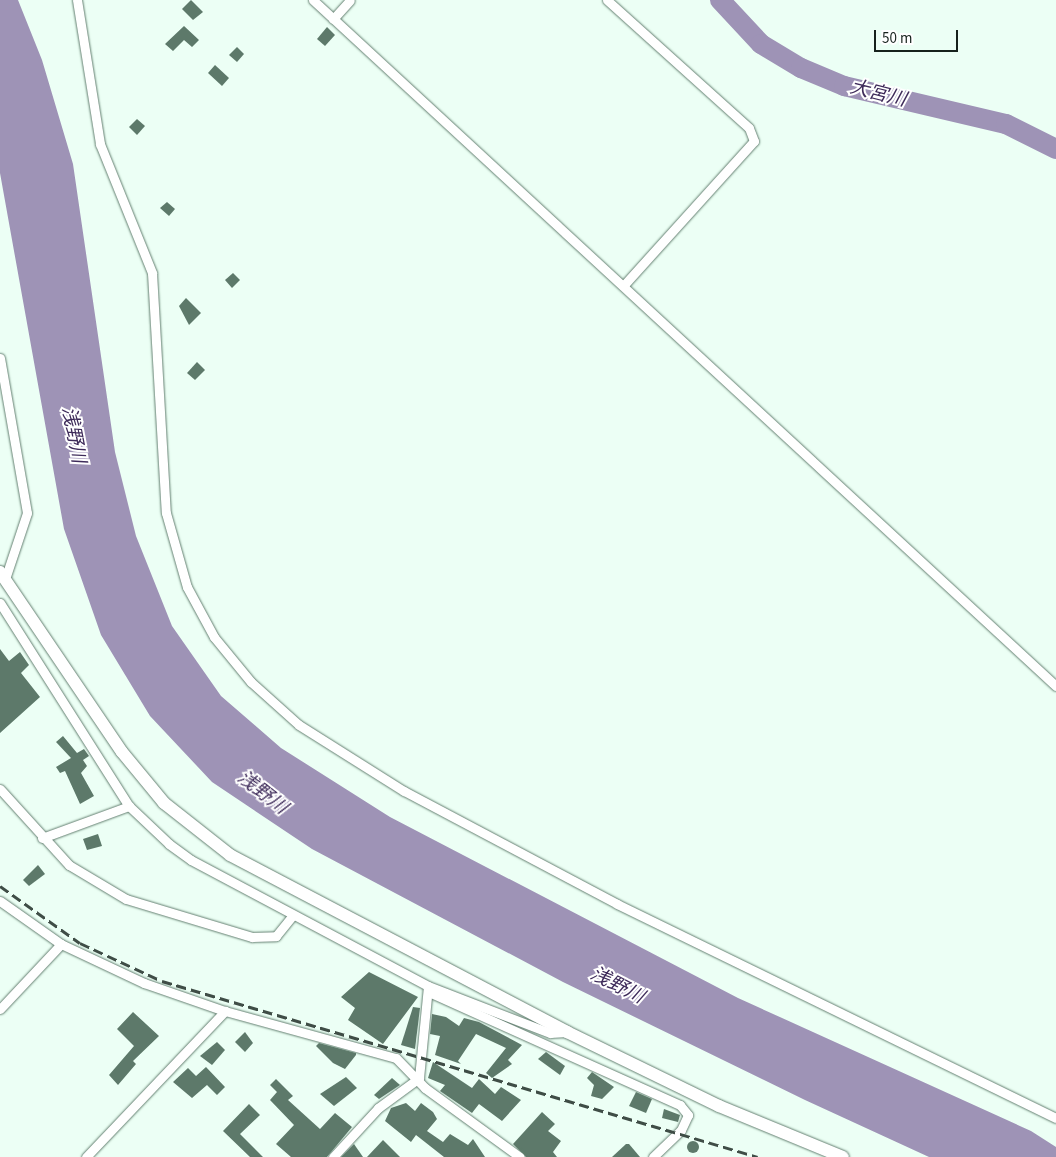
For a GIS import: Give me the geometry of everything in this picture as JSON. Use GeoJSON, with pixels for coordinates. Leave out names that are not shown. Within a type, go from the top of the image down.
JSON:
{"type":"FeatureCollection","features":[{"type":"Feature","properties":{"kind":"street"},"geometry":{"type":"LineString","coordinates":[[77,0],[100,144],[152,273],[166,513],[187,587],[214,637],[251,682],[300,725],[413,796],[616,904],[1056,1118]]}},
{"type":"Feature","properties":{"kind":"street"},"geometry":{"type":"LineString","coordinates":[[313,0],[1056,686]]}},
{"type":"Feature","properties":{"kind":"street"},"geometry":{"type":"LineString","coordinates":[[333,19],[350,0]]}},
{"type":"Feature","properties":{"kind":"street"},"geometry":{"type":"LineString","coordinates":[[607,0],[749,128],[754,141],[623,286]]}},
{"type":"Feature","properties":{"kind":"street"},"geometry":{"type":"LineString","coordinates":[[0,358],[27,513],[2,576],[122,752],[164,803],[230,855],[567,1032],[719,1106],[843,1157]]}},
{"type":"Feature","properties":{"kind":"street"},"geometry":{"type":"LineString","coordinates":[[0,603],[129,806],[191,860],[427,989],[680,1105],[688,1115],[681,1130],[653,1157]]}},
{"type":"Feature","properties":{"kind":"street"},"geometry":{"type":"LineString","coordinates":[[0,789],[42,838],[69,865],[126,899],[258,937],[285,930],[293,915]]}},
{"type":"Feature","properties":{"kind":"street"},"geometry":{"type":"LineString","coordinates":[[42,838],[129,806]]}},
{"type":"Feature","properties":{"kind":"street"},"geometry":{"type":"LineString","coordinates":[[0,901],[61,944],[144,983],[225,1011],[396,1058],[457,1114],[520,1157]]}},
{"type":"Feature","properties":{"kind":"street"},"geometry":{"type":"LineString","coordinates":[[0,1009],[61,944]]}},
{"type":"Feature","properties":{"kind":"street"},"geometry":{"type":"LineString","coordinates":[[427,989],[550,1033],[567,1032]]}},
{"type":"Feature","properties":{"kind":"street"},"geometry":{"type":"LineString","coordinates":[[333,1157],[378,1108],[419,1078],[427,989]]}},
{"type":"Feature","properties":{"kind":"street"},"geometry":{"type":"LineString","coordinates":[[86,1157],[225,1011]]}},
{"type":"Feature","properties":{"kind":"water","name":"浅野川"},"geometry":{"type":"Polygon","coordinates":[[[0,0],[18,0],[42,60],[73,164],[115,452],[136,536],[172,626],[221,696],[281,748],[390,817],[738,998],[1031,1131],[1056,1147],[1056,1157],[929,1157],[805,1100],[563,982],[312,849],[212,782],[150,716],[101,635],[64,529],[0,173],[0,0]]]}},
{"type":"Feature","properties":{"kind":"building"},"geometry":{"type":"Polygon","coordinates":[[[191,0],[203,12],[193,20],[182,9],[191,0]]]}},
{"type":"Feature","properties":{"kind":"building"},"geometry":{"type":"Polygon","coordinates":[[[184,26],[199,40],[192,47],[184,40],[173,51],[165,44],[184,26]]]}},
{"type":"Feature","properties":{"kind":"building"},"geometry":{"type":"Polygon","coordinates":[[[327,27],[335,35],[325,46],[317,39],[327,27]]]}},
{"type":"Feature","properties":{"kind":"building"},"geometry":{"type":"Polygon","coordinates":[[[237,47],[244,54],[237,62],[229,55],[237,47]]]}},
{"type":"Feature","properties":{"kind":"building"},"geometry":{"type":"Polygon","coordinates":[[[215,65],[229,78],[222,86],[208,73],[215,65]]]}},
{"type":"Feature","properties":{"kind":"building"},"geometry":{"type":"Polygon","coordinates":[[[137,119],[145,126],[137,135],[129,127],[137,119]]]}},
{"type":"Feature","properties":{"kind":"building"},"geometry":{"type":"Polygon","coordinates":[[[167,202],[175,209],[169,216],[160,208],[167,202]]]}},
{"type":"Feature","properties":{"kind":"building"},"geometry":{"type":"Polygon","coordinates":[[[233,273],[240,280],[232,288],[225,280],[233,273]]]}},
{"type":"Feature","properties":{"kind":"building"},"geometry":{"type":"Polygon","coordinates":[[[186,298],[201,313],[189,325],[179,306],[186,298]]]}},
{"type":"Feature","properties":{"kind":"building"},"geometry":{"type":"Polygon","coordinates":[[[197,362],[205,370],[195,380],[187,373],[197,362]]]}},
{"type":"Feature","properties":{"kind":"building"},"geometry":{"type":"Polygon","coordinates":[[[0,649],[9,661],[20,652],[29,665],[21,673],[40,697],[0,733],[0,649]]]}},
{"type":"Feature","properties":{"kind":"building"},"geometry":{"type":"Polygon","coordinates":[[[63,736],[77,753],[84,749],[89,756],[83,760],[87,766],[81,773],[94,796],[80,804],[65,771],[60,773],[56,767],[71,758],[56,742],[63,736]]]}},
{"type":"Feature","properties":{"kind":"building"},"geometry":{"type":"Polygon","coordinates":[[[98,834],[102,846],[87,850],[83,839],[98,834]]]}},
{"type":"Feature","properties":{"kind":"building"},"geometry":{"type":"Polygon","coordinates":[[[38,865],[45,874],[29,886],[23,880],[38,865]]]}},
{"type":"Feature","properties":{"kind":"building"},"geometry":{"type":"Polygon","coordinates":[[[369,972],[418,997],[383,1044],[348,1020],[355,1008],[341,997],[369,972]]]}},
{"type":"Feature","properties":{"kind":"building"},"geometry":{"type":"Polygon","coordinates":[[[413,1007],[420,1008],[415,1049],[401,1045],[413,1007]]]}},
{"type":"Feature","properties":{"kind":"building"},"geometry":{"type":"Polygon","coordinates":[[[133,1012],[159,1036],[133,1061],[136,1064],[118,1085],[109,1075],[134,1046],[117,1029],[133,1012]]]}},
{"type":"Feature","properties":{"kind":"building"},"geometry":{"type":"Polygon","coordinates":[[[432,1014],[446,1017],[459,1026],[464,1018],[479,1022],[522,1045],[508,1060],[512,1064],[492,1078],[486,1073],[506,1048],[476,1034],[458,1061],[461,1064],[435,1055],[440,1036],[430,1034],[432,1014]]]}},
{"type":"Feature","properties":{"kind":"building"},"geometry":{"type":"Polygon","coordinates":[[[245,1032],[253,1043],[245,1052],[235,1042],[245,1032]]]}},
{"type":"Feature","properties":{"kind":"building"},"geometry":{"type":"Polygon","coordinates":[[[217,1042],[225,1050],[212,1065],[200,1056],[217,1042]]]}},
{"type":"Feature","properties":{"kind":"building"},"geometry":{"type":"Polygon","coordinates":[[[319,1043],[356,1053],[356,1055],[345,1069],[333,1063],[316,1046],[319,1043]]]}},
{"type":"Feature","properties":{"kind":"building"},"geometry":{"type":"Polygon","coordinates":[[[546,1052],[565,1066],[560,1075],[538,1059],[546,1052]]]}},
{"type":"Feature","properties":{"kind":"building"},"geometry":{"type":"Polygon","coordinates":[[[433,1062],[472,1088],[479,1079],[495,1094],[501,1087],[521,1100],[502,1121],[479,1104],[472,1113],[440,1091],[445,1085],[428,1078],[433,1062]]]}},
{"type":"Feature","properties":{"kind":"building"},"geometry":{"type":"Polygon","coordinates":[[[206,1067],[225,1087],[217,1095],[207,1085],[192,1098],[173,1082],[188,1068],[196,1076],[206,1067]]]}},
{"type":"Feature","properties":{"kind":"building"},"geometry":{"type":"Polygon","coordinates":[[[592,1072],[614,1087],[602,1099],[591,1096],[594,1085],[587,1078],[592,1072]]]}},
{"type":"Feature","properties":{"kind":"building"},"geometry":{"type":"Polygon","coordinates":[[[346,1077],[357,1088],[334,1106],[320,1094],[346,1077]]]}},
{"type":"Feature","properties":{"kind":"building"},"geometry":{"type":"Polygon","coordinates":[[[392,1078],[400,1085],[379,1099],[374,1095],[392,1078]]]}},
{"type":"Feature","properties":{"kind":"building"},"geometry":{"type":"Polygon","coordinates":[[[276,1079],[293,1096],[288,1100],[320,1129],[335,1113],[352,1127],[327,1157],[291,1157],[276,1144],[294,1125],[270,1100],[277,1092],[270,1085],[276,1079]]]}},
{"type":"Feature","properties":{"kind":"building"},"geometry":{"type":"Polygon","coordinates":[[[636,1092],[652,1099],[646,1113],[629,1106],[636,1092]]]}},
{"type":"Feature","properties":{"kind":"building"},"geometry":{"type":"Polygon","coordinates":[[[406,1103],[415,1111],[421,1103],[433,1112],[437,1119],[427,1131],[443,1142],[450,1134],[468,1145],[473,1139],[485,1157],[444,1157],[416,1135],[411,1142],[385,1121],[391,1108],[406,1103]]]}},
{"type":"Feature","properties":{"kind":"building"},"geometry":{"type":"Polygon","coordinates":[[[249,1104],[260,1115],[240,1134],[263,1157],[250,1157],[223,1131],[249,1104]]]}},
{"type":"Feature","properties":{"kind":"building"},"geometry":{"type":"Polygon","coordinates":[[[664,1109],[680,1115],[678,1122],[662,1118],[664,1109]]]}},
{"type":"Feature","properties":{"kind":"building"},"geometry":{"type":"Polygon","coordinates":[[[542,1112],[555,1124],[548,1131],[561,1141],[553,1152],[557,1157],[526,1157],[513,1144],[542,1112]]]}},
{"type":"Feature","properties":{"kind":"building"},"geometry":{"type":"Polygon","coordinates":[[[383,1140],[400,1157],[367,1157],[383,1140]]]}},
{"type":"Feature","properties":{"kind":"building"},"geometry":{"type":"Polygon","coordinates":[[[691,1141],[695,1141],[699,1147],[695,1153],[691,1153],[687,1149],[687,1145],[691,1141]]]}},
{"type":"Feature","properties":{"kind":"building"},"geometry":{"type":"Polygon","coordinates":[[[354,1144],[363,1157],[341,1157],[354,1144]]]}},
{"type":"Feature","properties":{"kind":"building"},"geometry":{"type":"Polygon","coordinates":[[[626,1144],[629,1144],[640,1157],[612,1157],[626,1144]]]}},
{"type":"Feature","properties":{"kind":"waterway","name":"大宮川"},"geometry":{"type":"LineString","coordinates":[[720,0],[761,44],[801,68],[844,86],[1006,124],[1056,149]]}},
{"type":"Feature","properties":{"kind":"railway"},"geometry":{"type":"LineString","coordinates":[[0,886],[80,943],[162,981],[758,1157]]}}]}
